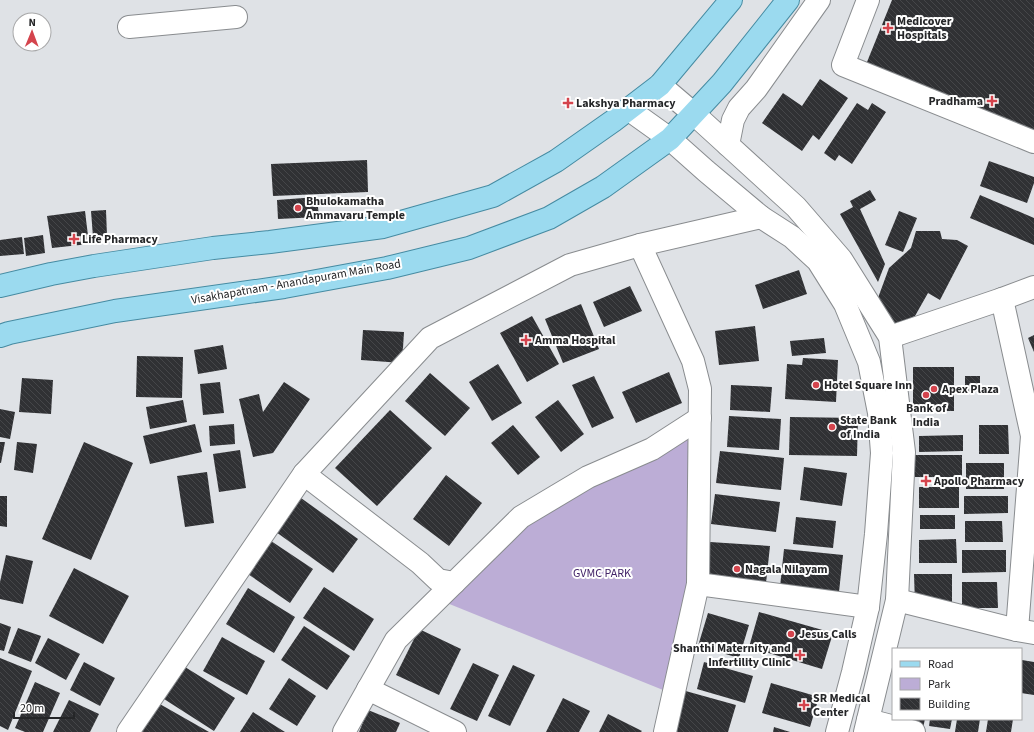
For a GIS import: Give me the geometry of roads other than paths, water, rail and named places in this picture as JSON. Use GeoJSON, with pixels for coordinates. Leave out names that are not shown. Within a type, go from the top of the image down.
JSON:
{"type":"FeatureCollection","features":[{"type":"Feature","properties":{"kind":"main road"},"geometry":{"type":"LineString","coordinates":[[0,286],[94,266],[213,248],[383,227],[493,196],[556,161],[660,85],[731,0]]}},
{"type":"Feature","properties":{"kind":"main road","name":"Visakhapatnam - Anandapuram Main Road"},"geometry":{"type":"LineString","coordinates":[[0,336],[115,311],[284,287],[379,269],[469,248],[549,218],[603,187],[670,139],[722,83],[788,0]]}},
{"type":"Feature","properties":{"kind":"street"},"geometry":{"type":"LineString","coordinates":[[728,145],[733,120],[739,108],[756,89],[819,0]]}},
{"type":"Feature","properties":{"kind":"street"},"geometry":{"type":"LineString","coordinates":[[868,0],[843,65],[1034,142]]}},
{"type":"Feature","properties":{"kind":"street"},"geometry":{"type":"LineString","coordinates":[[129,27],[236,17]]}},
{"type":"Feature","properties":{"kind":"street"},"geometry":{"type":"LineString","coordinates":[[660,85],[796,207],[841,259],[890,337],[904,452],[897,600],[866,726],[914,732]]}},
{"type":"Feature","properties":{"kind":"street"},"geometry":{"type":"LineString","coordinates":[[628,109],[670,139],[761,217],[792,237],[818,261],[845,304],[869,362],[879,413],[882,453],[876,534],[868,607],[837,732]]}},
{"type":"Feature","properties":{"kind":"street"},"geometry":{"type":"LineString","coordinates":[[128,732],[304,474],[430,338],[570,265],[640,245],[761,217]]}},
{"type":"Feature","properties":{"kind":"street"},"geometry":{"type":"LineString","coordinates":[[640,245],[693,361],[700,389],[698,584],[665,732]]}},
{"type":"Feature","properties":{"kind":"street"},"geometry":{"type":"LineString","coordinates":[[890,337],[1034,287]]}},
{"type":"Feature","properties":{"kind":"street"},"geometry":{"type":"LineString","coordinates":[[897,600],[1026,631],[1033,436],[1002,299]]}},
{"type":"Feature","properties":{"kind":"street"},"geometry":{"type":"LineString","coordinates":[[344,732],[396,640],[521,517],[588,477],[652,449],[700,418]]}},
{"type":"Feature","properties":{"kind":"street"},"geometry":{"type":"LineString","coordinates":[[304,474],[420,563],[438,580],[454,583]]}},
{"type":"Feature","properties":{"kind":"street"},"geometry":{"type":"LineString","coordinates":[[698,584],[868,607]]}},
{"type":"Feature","properties":{"kind":"street"},"geometry":{"type":"LineString","coordinates":[[368,689],[455,732]]}},
{"type":"Feature","properties":{"kind":"place","name":"Medicover Hospitals"},"geometry":{"type":"Point","coordinates":[888,28]}},
{"type":"Feature","properties":{"kind":"place","name":"Pradhama"},"geometry":{"type":"Point","coordinates":[992,101]}},
{"type":"Feature","properties":{"kind":"place","name":"Lakshya Pharmacy"},"geometry":{"type":"Point","coordinates":[568,103]}},
{"type":"Feature","properties":{"kind":"place","name":"Bhulokamatha Ammavaru Temple"},"geometry":{"type":"Point","coordinates":[298,208]}},
{"type":"Feature","properties":{"kind":"place","name":"Life Pharmacy"},"geometry":{"type":"Point","coordinates":[74,239]}},
{"type":"Feature","properties":{"kind":"place","name":"Amma Hospital"},"geometry":{"type":"Point","coordinates":[526,340]}},
{"type":"Feature","properties":{"kind":"place","name":"Hotel Square Inn"},"geometry":{"type":"Point","coordinates":[816,385]}},
{"type":"Feature","properties":{"kind":"place","name":"Apex Plaza"},"geometry":{"type":"Point","coordinates":[934,389]}},
{"type":"Feature","properties":{"kind":"place","name":"Bank of India"},"geometry":{"type":"Point","coordinates":[926,395]}},
{"type":"Feature","properties":{"kind":"place","name":"State Bank of India"},"geometry":{"type":"Point","coordinates":[832,427]}},
{"type":"Feature","properties":{"kind":"place","name":"Apollo Pharmacy"},"geometry":{"type":"Point","coordinates":[926,481]}},
{"type":"Feature","properties":{"kind":"place","name":"Nagala Nilayam"},"geometry":{"type":"Point","coordinates":[737,569]}},
{"type":"Feature","properties":{"kind":"place","name":"Jesus Calls"},"geometry":{"type":"Point","coordinates":[791,634]}},
{"type":"Feature","properties":{"kind":"place","name":"Shanthi Maternity and Infertility Clinic"},"geometry":{"type":"Point","coordinates":[800,655]}},
{"type":"Feature","properties":{"kind":"place","name":"SR Medical Center"},"geometry":{"type":"Point","coordinates":[804,705]}},
{"type":"Feature","properties":{"kind":"park label","name":"GVMC PARK"},"geometry":{"type":"Point","coordinates":[602,573]}}]}
